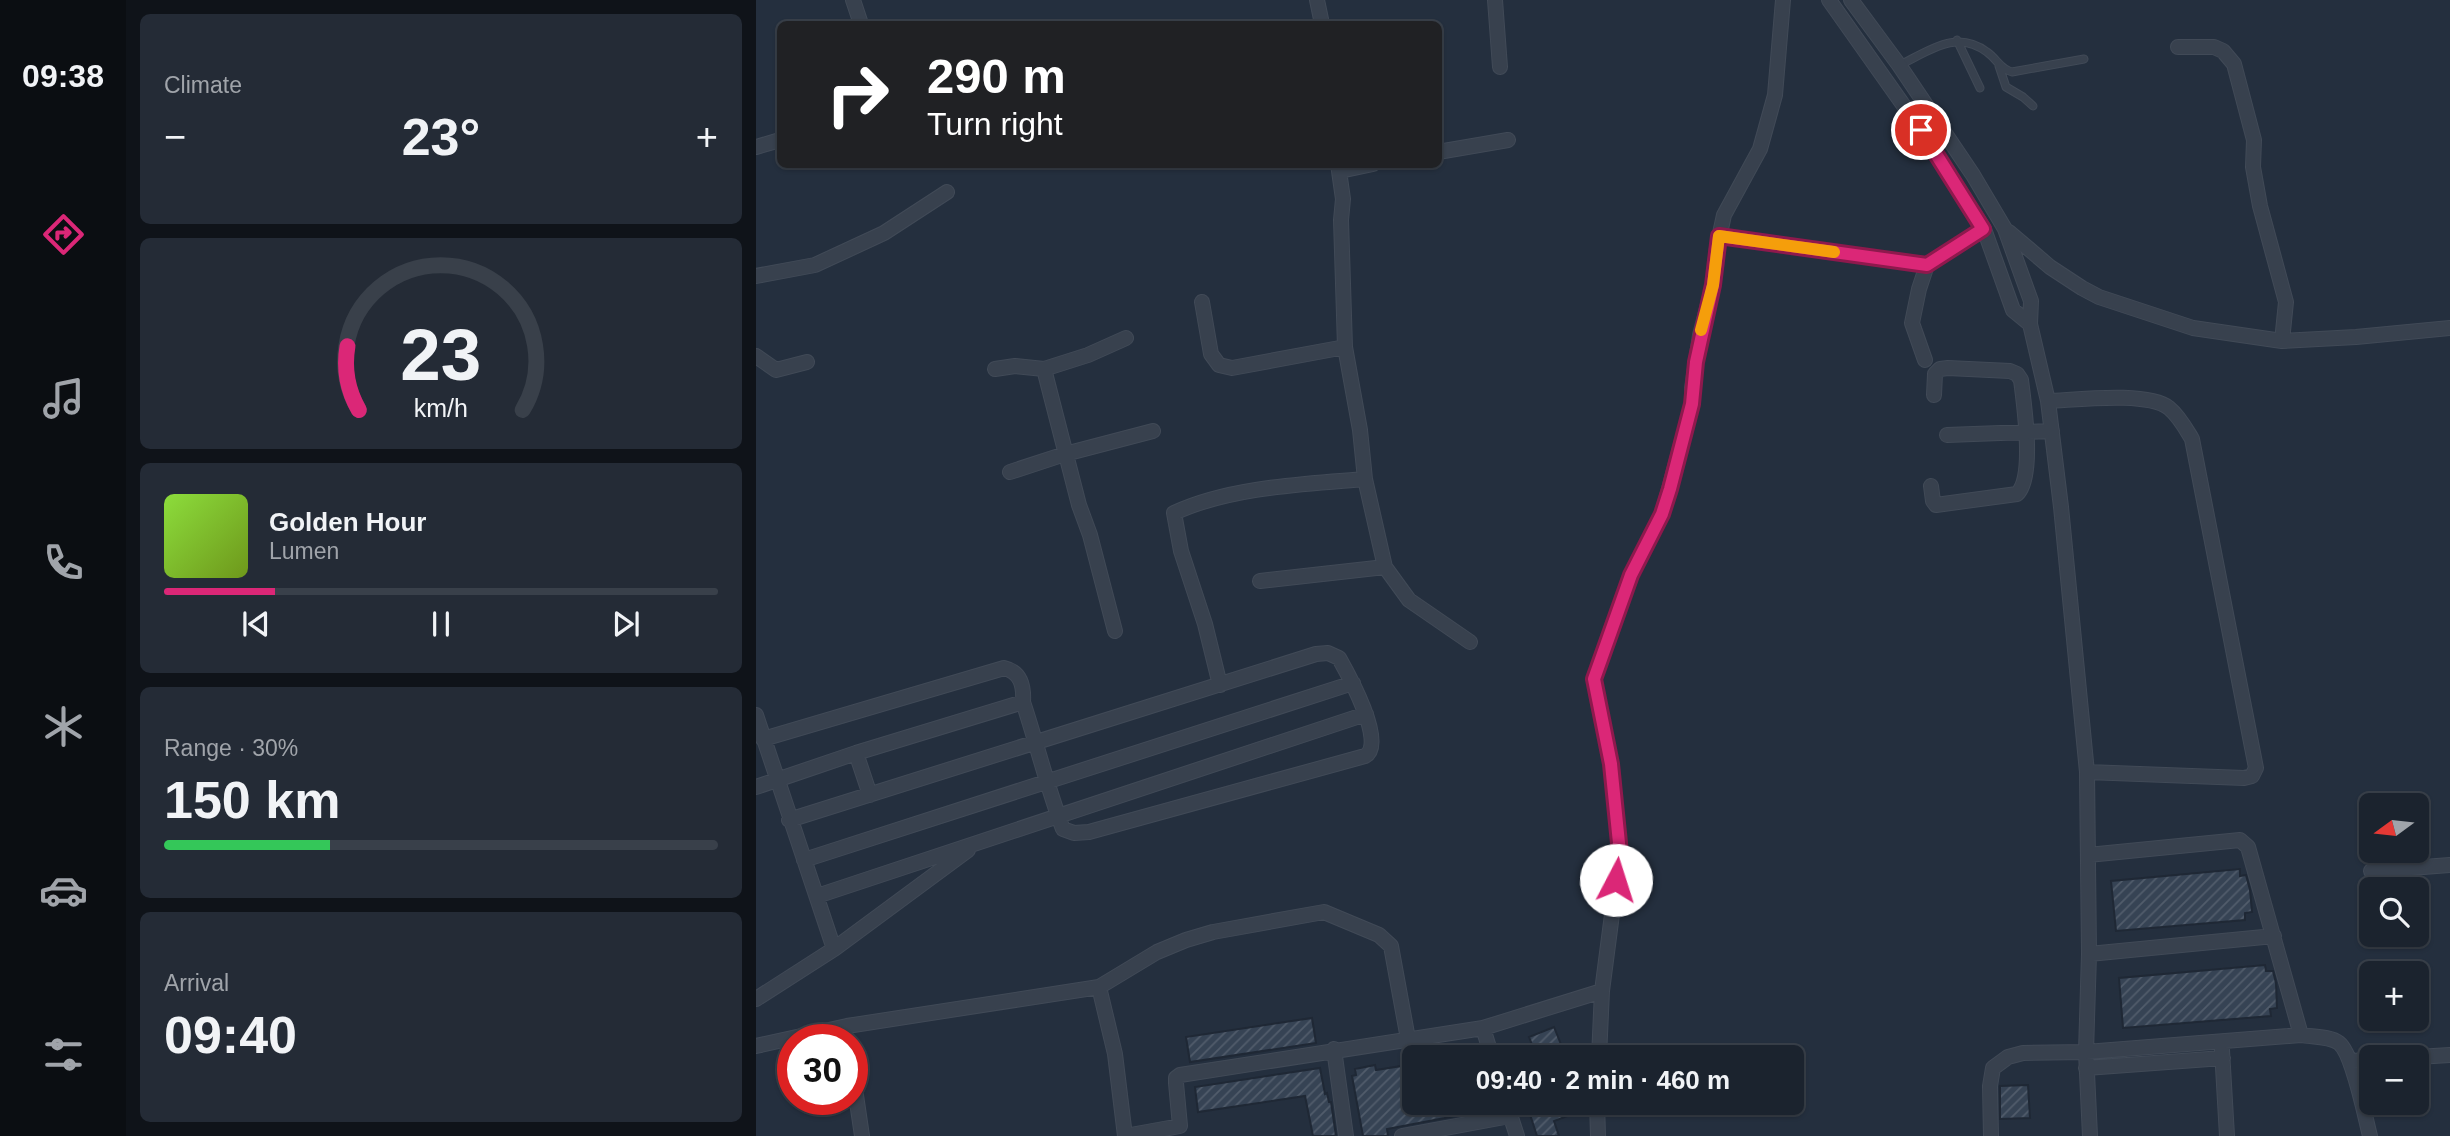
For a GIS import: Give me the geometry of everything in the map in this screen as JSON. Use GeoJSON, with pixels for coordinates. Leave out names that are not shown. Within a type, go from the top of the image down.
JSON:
{"type":"FeatureCollection","features":[{"type":"Feature","properties":{"kind":"street"},"geometry":{"type":"LineString","coordinates":[[853,0],[860,21]]}},
{"type":"Feature","properties":{"kind":"street"},"geometry":{"type":"LineString","coordinates":[[1317,0],[1321,21]]}},
{"type":"Feature","properties":{"kind":"street"},"geometry":{"type":"LineString","coordinates":[[1495,0],[1500,67]]}},
{"type":"Feature","properties":{"kind":"street"},"geometry":{"type":"LineString","coordinates":[[1600,1045],[1602,990],[1620,853],[1611,764],[1594,679],[1631,575],[1662,514],[1670,489],[1692,404],[1696,362],[1713,285],[1724,215],[1760,149],[1775,95],[1783,0]]}},
{"type":"Feature","properties":{"kind":"street"},"geometry":{"type":"LineString","coordinates":[[1829,0],[1921,130],[1983,229],[2013,310],[2030,324]]}},
{"type":"Feature","properties":{"kind":"street"},"geometry":{"type":"LineString","coordinates":[[1851,0],[1899,65],[2006,229],[2031,302],[2030,324],[2048,401],[2052,431],[2087,772],[2089,954],[2086,1068],[2090,1136]]}},
{"type":"Feature","properties":{"kind":"street"},"geometry":{"type":"LineString","coordinates":[[2178,47],[2214,47],[2223,51],[2234,64],[2254,140],[2253,167],[2260,206],[2286,302],[2282,341]]}},
{"type":"Feature","properties":{"kind":"street"},"geometry":{"type":"LineString","coordinates":[[1442,151],[1508,140]]}},
{"type":"Feature","properties":{"kind":"street"},"geometry":{"type":"LineString","coordinates":[[756,147],[777,141]]}},
{"type":"Feature","properties":{"kind":"street"},"geometry":{"type":"LineString","coordinates":[[1339,168],[1343,199],[1341,220],[1345,347],[1360,430],[1365,479],[1385,567],[1409,600],[1471,642]]}},
{"type":"Feature","properties":{"kind":"street"},"geometry":{"type":"LineString","coordinates":[[756,276],[815,265],[884,233],[947,192]]}},
{"type":"Feature","properties":{"kind":"street"},"geometry":{"type":"LineString","coordinates":[[1925,360],[1912,323],[1927,265],[1983,229]]}},
{"type":"Feature","properties":{"kind":"street"},"geometry":{"type":"LineString","coordinates":[[2006,229],[2050,267],[2099,297],[2193,328],[2282,341],[2450,328]]}},
{"type":"Feature","properties":{"kind":"street"},"geometry":{"type":"LineString","coordinates":[[1719,236],[1927,265]]}},
{"type":"Feature","properties":{"kind":"street"},"geometry":{"type":"LineString","coordinates":[[1202,302],[1211,354],[1219,365],[1232,368],[1345,347]]}},
{"type":"Feature","properties":{"kind":"street"},"geometry":{"type":"LineString","coordinates":[[995,369],[1015,366],[1044,369],[1088,355],[1126,338]]}},
{"type":"Feature","properties":{"kind":"street"},"geometry":{"type":"LineString","coordinates":[[756,356],[776,370],[807,362]]}},
{"type":"Feature","properties":{"kind":"street"},"geometry":{"type":"LineString","coordinates":[[1044,369],[1115,631]]}},
{"type":"Feature","properties":{"kind":"street"},"geometry":{"type":"LineString","coordinates":[[1931,486],[1936,505],[2017,494],[2023,489],[2025,481],[2027,433],[2021,380],[2017,374],[2010,371],[1940,369],[1935,374],[1934,395]]}},
{"type":"Feature","properties":{"kind":"street"},"geometry":{"type":"LineString","coordinates":[[2048,401],[2141,398],[2168,407],[2182,422],[2192,439],[2256,768],[2252,776],[2244,778],[2087,772]]}},
{"type":"Feature","properties":{"kind":"street"},"geometry":{"type":"LineString","coordinates":[[1010,472],[1065,454],[1153,431]]}},
{"type":"Feature","properties":{"kind":"street"},"geometry":{"type":"LineString","coordinates":[[1947,435],[2052,431]]}},
{"type":"Feature","properties":{"kind":"street"},"geometry":{"type":"LineString","coordinates":[[1220,685],[1205,624],[1181,551],[1174,513],[1213,499],[1296,484],[1365,479]]}},
{"type":"Feature","properties":{"kind":"street"},"geometry":{"type":"LineString","coordinates":[[1260,581],[1385,567]]}},
{"type":"Feature","properties":{"kind":"street"},"geometry":{"type":"LineString","coordinates":[[763,739],[1004,668],[1010,669],[1021,679],[1023,702],[1037,743],[1047,782],[1063,828],[1074,833],[1089,832],[1365,756],[1372,748],[1366,715],[1339,657],[1328,653],[1316,654],[1037,743],[789,820]]}},
{"type":"Feature","properties":{"kind":"street"},"geometry":{"type":"LineString","coordinates":[[804,860],[1353,683]]}},
{"type":"Feature","properties":{"kind":"street"},"geometry":{"type":"LineString","coordinates":[[756,787],[1023,702]]}},
{"type":"Feature","properties":{"kind":"street"},"geometry":{"type":"LineString","coordinates":[[756,715],[834,949]]}},
{"type":"Feature","properties":{"kind":"street"},"geometry":{"type":"LineString","coordinates":[[817,896],[1366,715]]}},
{"type":"Feature","properties":{"kind":"street"},"geometry":{"type":"LineString","coordinates":[[856,753],[870,795]]}},
{"type":"Feature","properties":{"kind":"street"},"geometry":{"type":"LineString","coordinates":[[2088,855],[2240,840],[2248,847],[2301,1035]]}},
{"type":"Feature","properties":{"kind":"street"},"geometry":{"type":"LineString","coordinates":[[756,999],[834,949],[980,841]]}},
{"type":"Feature","properties":{"kind":"street"},"geometry":{"type":"LineString","coordinates":[[2371,872],[2450,865]]}},
{"type":"Feature","properties":{"kind":"street"},"geometry":{"type":"LineString","coordinates":[[868,1029],[1099,988],[1157,952],[1186,940],[1213,932],[1324,912],[1380,935],[1391,946],[1408,1038]]}},
{"type":"Feature","properties":{"kind":"street"},"geometry":{"type":"LineString","coordinates":[[2089,954],[2274,936]]}},
{"type":"Feature","properties":{"kind":"street"},"geometry":{"type":"LineString","coordinates":[[1099,988],[1115,1054],[1125,1136],[1180,1131],[1176,1078],[1180,1074],[1483,1028],[1602,990]]}},
{"type":"Feature","properties":{"kind":"street"},"geometry":{"type":"LineString","coordinates":[[1483,1028],[1488,1045]]}},
{"type":"Feature","properties":{"kind":"street"},"geometry":{"type":"LineString","coordinates":[[1991,1136],[1990,1086],[1993,1068],[2008,1057],[2024,1053],[2086,1052],[2301,1035],[2336,1041],[2342,1046],[2350,1061],[2370,1136]]}},
{"type":"Feature","properties":{"kind":"street"},"geometry":{"type":"LineString","coordinates":[[756,1046],[777,1043]]}},
{"type":"Feature","properties":{"kind":"street"},"geometry":{"type":"LineString","coordinates":[[2222,1043],[2227,1136]]}},
{"type":"Feature","properties":{"kind":"street"},"geometry":{"type":"LineString","coordinates":[[1334,1049],[1346,1136]]}},
{"type":"Feature","properties":{"kind":"street"},"geometry":{"type":"LineString","coordinates":[[2429,1056],[2450,1055]]}},
{"type":"Feature","properties":{"kind":"street"},"geometry":{"type":"LineString","coordinates":[[2086,1068],[2223,1058]]}},
{"type":"Feature","properties":{"kind":"street"},"geometry":{"type":"LineString","coordinates":[[2350,1061],[2359,1061]]}},
{"type":"Feature","properties":{"kind":"street"},"geometry":{"type":"LineString","coordinates":[[859,1115],[862,1136]]}},
{"type":"Feature","properties":{"kind":"street"},"geometry":{"type":"LineString","coordinates":[[1402,1136],[1484,1115]]}},
{"type":"Feature","properties":{"kind":"street"},"geometry":{"type":"LineString","coordinates":[[1510,1115],[1517,1136]]}},
{"type":"Feature","properties":{"kind":"street"},"geometry":{"type":"LineString","coordinates":[[1597,1115],[1598,1136]]}},
{"type":"Feature","properties":{"kind":"lane"},"geometry":{"type":"LineString","coordinates":[[1899,65],[1957,40],[1978,46],[1990,54],[2005,71],[2084,60]]}},
{"type":"Feature","properties":{"kind":"lane"},"geometry":{"type":"LineString","coordinates":[[1957,40],[1980,88]]}},
{"type":"Feature","properties":{"kind":"lane"},"geometry":{"type":"LineString","coordinates":[[1999,65],[2006,87],[2033,106]]}},
{"type":"Feature","properties":{"kind":"building"},"geometry":{"type":"Polygon","coordinates":[[[2240,869],[2240,876],[2246,875],[2250,890],[2252,912],[2245,913],[2245,920],[2116,931],[2111,881],[2240,869]]]}},
{"type":"Feature","properties":{"kind":"building"},"geometry":{"type":"Polygon","coordinates":[[[2265,965],[2266,971],[2273,971],[2276,983],[2277,1008],[2270,1009],[2271,1016],[2123,1028],[2119,978],[2265,965]]]}},
{"type":"Feature","properties":{"kind":"building"},"geometry":{"type":"Polygon","coordinates":[[[1312,1018],[1316,1043],[1190,1062],[1186,1037],[1312,1018]]]}},
{"type":"Feature","properties":{"kind":"building"},"geometry":{"type":"Polygon","coordinates":[[[1554,1027],[1561,1045],[1532,1045],[1529,1037],[1554,1027]]]}},
{"type":"Feature","properties":{"kind":"building"},"geometry":{"type":"Polygon","coordinates":[[[1375,1065],[1376,1070],[1402,1066],[1402,1115],[1460,1115],[1387,1129],[1388,1136],[1363,1136],[1352,1076],[1356,1075],[1355,1069],[1375,1065]]]}},
{"type":"Feature","properties":{"kind":"building"},"geometry":{"type":"Polygon","coordinates":[[[1320,1068],[1325,1094],[1327,1093],[1331,1102],[1336,1136],[1313,1136],[1305,1096],[1198,1112],[1195,1087],[1320,1068]]]}},
{"type":"Feature","properties":{"kind":"building"},"geometry":{"type":"Polygon","coordinates":[[[2028,1085],[2030,1118],[2000,1119],[2000,1086],[2028,1085]]]}},
{"type":"Feature","properties":{"kind":"building"},"geometry":{"type":"Polygon","coordinates":[[[1530,1115],[1570,1115],[1554,1121],[1559,1136],[1537,1136],[1530,1115]]]}},
{"type":"Feature","properties":{"kind":"slow traffic"},"geometry":{"type":"LineString","coordinates":[[1701,330],[1713,285],[1719,236],[1834,252]]}},
{"type":"Feature","properties":{"kind":"route"},"geometry":{"type":"LineString","coordinates":[[1616,880],[1620,853],[1611,764],[1594,679],[1631,575],[1662,514],[1670,489],[1692,404],[1700,335],[1713,285],[1719,236],[1927,265],[1983,229],[1921,130]]}}]}
